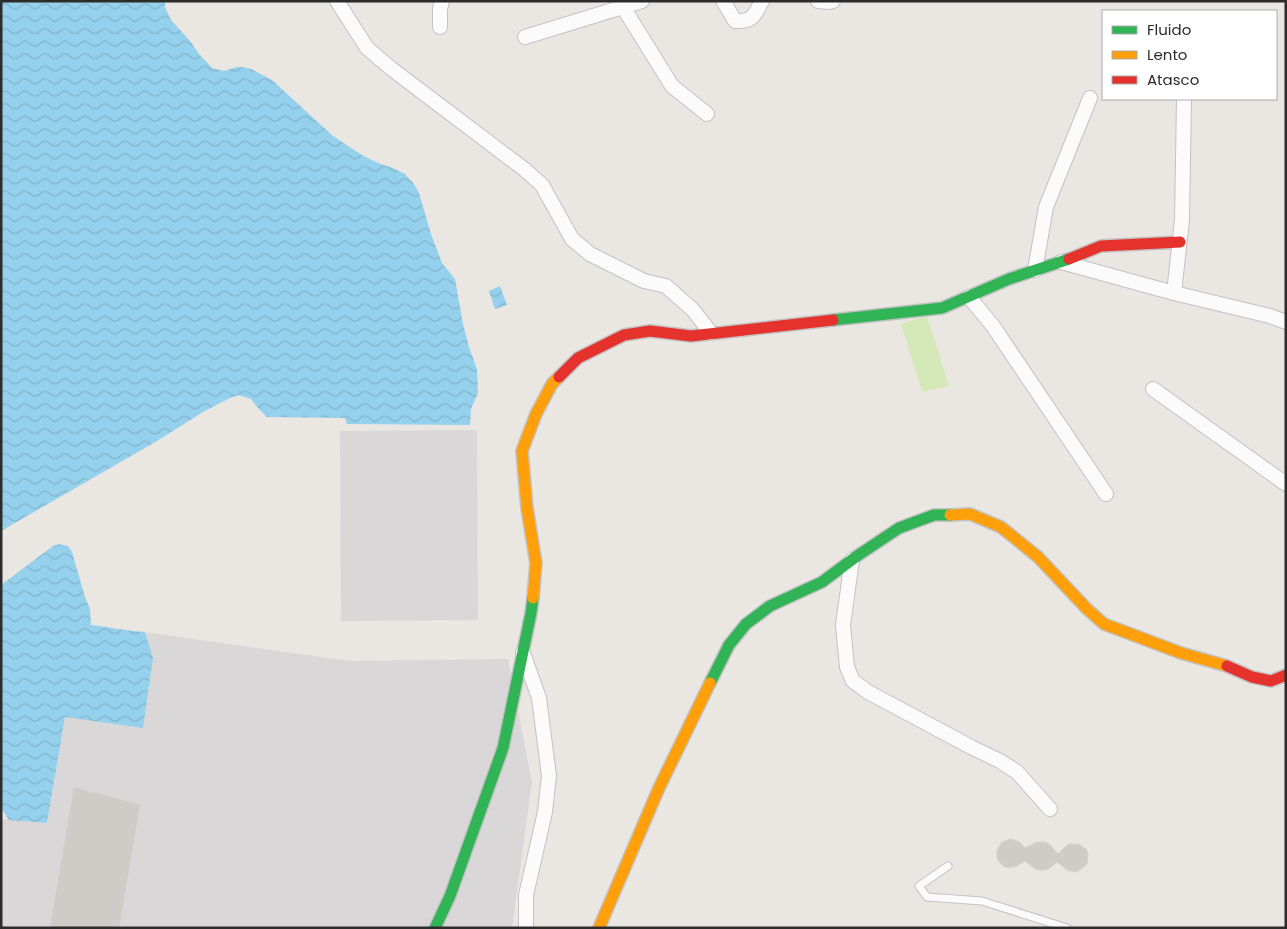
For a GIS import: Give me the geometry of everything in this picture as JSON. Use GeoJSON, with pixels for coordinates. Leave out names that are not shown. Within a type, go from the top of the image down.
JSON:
{"type":"FeatureCollection","features":[{"type":"Feature","properties":{"kind":"street"},"geometry":{"type":"LineString","coordinates":[[337,1],[367,48],[393,70],[524,169],[542,185],[572,239],[590,254],[644,280],[666,286],[693,310],[711,333]]}},
{"type":"Feature","properties":{"kind":"street"},"geometry":{"type":"LineString","coordinates":[[440,27],[442,1]]}},
{"type":"Feature","properties":{"kind":"street"},"geometry":{"type":"LineString","coordinates":[[525,37],[622,4],[642,1]]}},
{"type":"Feature","properties":{"kind":"street"},"geometry":{"type":"LineString","coordinates":[[723,1],[735,21],[745,22],[754,17],[762,1]]}},
{"type":"Feature","properties":{"kind":"street"},"geometry":{"type":"LineString","coordinates":[[818,1],[833,1]]}},
{"type":"Feature","properties":{"kind":"street"},"geometry":{"type":"LineString","coordinates":[[622,4],[672,86],[706,114]]}},
{"type":"Feature","properties":{"kind":"street"},"geometry":{"type":"LineString","coordinates":[[1035,270],[1046,207],[1090,98]]}},
{"type":"Feature","properties":{"kind":"street"},"geometry":{"type":"LineString","coordinates":[[1174,293],[1182,220],[1184,100]]}},
{"type":"Feature","properties":{"kind":"street"},"geometry":{"type":"LineString","coordinates":[[435,928],[450,896],[503,748],[531,613],[536,563],[527,508],[522,452],[536,414],[552,384],[578,358],[624,335],[650,331],[691,336],[942,308],[1009,279],[1061,262],[1101,246],[1180,242]]}},
{"type":"Feature","properties":{"kind":"street"},"geometry":{"type":"LineString","coordinates":[[1061,262],[1174,293],[1270,316],[1286,322]]}},
{"type":"Feature","properties":{"kind":"street"},"geometry":{"type":"LineString","coordinates":[[969,297],[993,326],[1106,494]]}},
{"type":"Feature","properties":{"kind":"street"},"geometry":{"type":"LineString","coordinates":[[1153,389],[1286,484]]}},
{"type":"Feature","properties":{"kind":"street"},"geometry":{"type":"LineString","coordinates":[[599,928],[659,788],[729,645],[746,624],[770,606],[822,582],[899,528],[934,515],[970,514],[1000,527],[1038,557],[1087,609],[1104,624],[1181,653],[1228,666],[1252,677],[1271,682],[1286,675]]}},
{"type":"Feature","properties":{"kind":"street"},"geometry":{"type":"LineString","coordinates":[[852,560],[843,625],[847,667],[853,681],[868,692],[1000,761],[1017,772],[1050,809]]}},
{"type":"Feature","properties":{"kind":"street"},"geometry":{"type":"LineString","coordinates":[[523,652],[539,698],[549,776],[544,812],[526,895],[526,928]]}},
{"type":"Feature","properties":{"kind":"lane"},"geometry":{"type":"LineString","coordinates":[[948,866],[919,886],[927,897],[982,901],[1067,928]]}},
{"type":"Feature","properties":{"kind":"shaded area"},"geometry":{"type":"Polygon","coordinates":[[[477,430],[478,620],[341,621],[340,431],[477,430]]]}},
{"type":"Feature","properties":{"kind":"shaded area"},"geometry":{"type":"Polygon","coordinates":[[[145,632],[350,661],[508,659],[532,782],[512,928],[1,928],[1,819],[47,823],[65,717],[153,659],[145,632]]]}},
{"type":"Feature","properties":{"kind":"green space"},"geometry":{"type":"Polygon","coordinates":[[[927,316],[949,386],[922,392],[901,324],[927,316]]]}},
{"type":"Feature","properties":{"kind":"water"},"geometry":{"type":"Polygon","coordinates":[[[1,1],[165,1],[165,7],[171,20],[212,68],[224,71],[242,67],[251,69],[272,80],[333,136],[362,155],[405,174],[419,193],[442,263],[455,279],[463,324],[477,369],[478,393],[471,409],[470,425],[347,424],[345,418],[267,417],[251,399],[239,395],[203,412],[157,441],[1,531],[1,1]]]}},
{"type":"Feature","properties":{"kind":"water"},"geometry":{"type":"Polygon","coordinates":[[[500,286],[507,305],[495,309],[489,291],[500,286]]]}},
{"type":"Feature","properties":{"kind":"water"},"geometry":{"type":"Polygon","coordinates":[[[60,544],[68,546],[72,552],[90,609],[91,625],[145,632],[153,658],[143,728],[65,717],[47,823],[9,820],[1,810],[1,585],[53,546],[60,544]]]}},
{"type":"Feature","properties":{"kind":"building"},"geometry":{"type":"Polygon","coordinates":[[[74,787],[140,805],[119,928],[50,928],[74,787]]]}},
{"type":"Feature","properties":{"kind":"building"},"geometry":{"type":"Polygon","coordinates":[[[1011,839],[1020,842],[1025,848],[1037,842],[1046,842],[1058,854],[1070,844],[1079,844],[1087,850],[1087,864],[1076,872],[1067,870],[1057,862],[1048,869],[1043,870],[1034,868],[1025,861],[1017,866],[1008,868],[1003,866],[997,859],[997,850],[1002,842],[1011,839]]]}},
{"type":"Feature","properties":{"kind":"traffic: fast"},"geometry":{"type":"LineString","coordinates":[[833,320],[942,308],[1009,279],[1069,259]]}},
{"type":"Feature","properties":{"kind":"traffic: fast"},"geometry":{"type":"LineString","coordinates":[[710,683],[729,645],[746,624],[770,606],[822,582],[899,528],[934,515],[950,515]]}},
{"type":"Feature","properties":{"kind":"traffic: fast"},"geometry":{"type":"LineString","coordinates":[[435,928],[450,896],[503,748],[533,598]]}},
{"type":"Feature","properties":{"kind":"traffic: slow"},"geometry":{"type":"LineString","coordinates":[[533,598],[536,563],[527,508],[522,451],[536,414],[552,384],[559,377]]}},
{"type":"Feature","properties":{"kind":"traffic: slow"},"geometry":{"type":"LineString","coordinates":[[950,515],[970,514],[1001,527],[1038,557],[1087,609],[1104,624],[1181,653],[1227,666]]}},
{"type":"Feature","properties":{"kind":"traffic: slow"},"geometry":{"type":"LineString","coordinates":[[599,928],[659,788],[710,683]]}},
{"type":"Feature","properties":{"kind":"traffic: jam"},"geometry":{"type":"LineString","coordinates":[[1069,259],[1101,246],[1180,242]]}},
{"type":"Feature","properties":{"kind":"traffic: jam"},"geometry":{"type":"LineString","coordinates":[[559,377],[578,358],[624,335],[650,331],[691,336],[833,320]]}},
{"type":"Feature","properties":{"kind":"traffic: jam"},"geometry":{"type":"LineString","coordinates":[[1227,666],[1252,677],[1271,681],[1286,675]]}}]}
